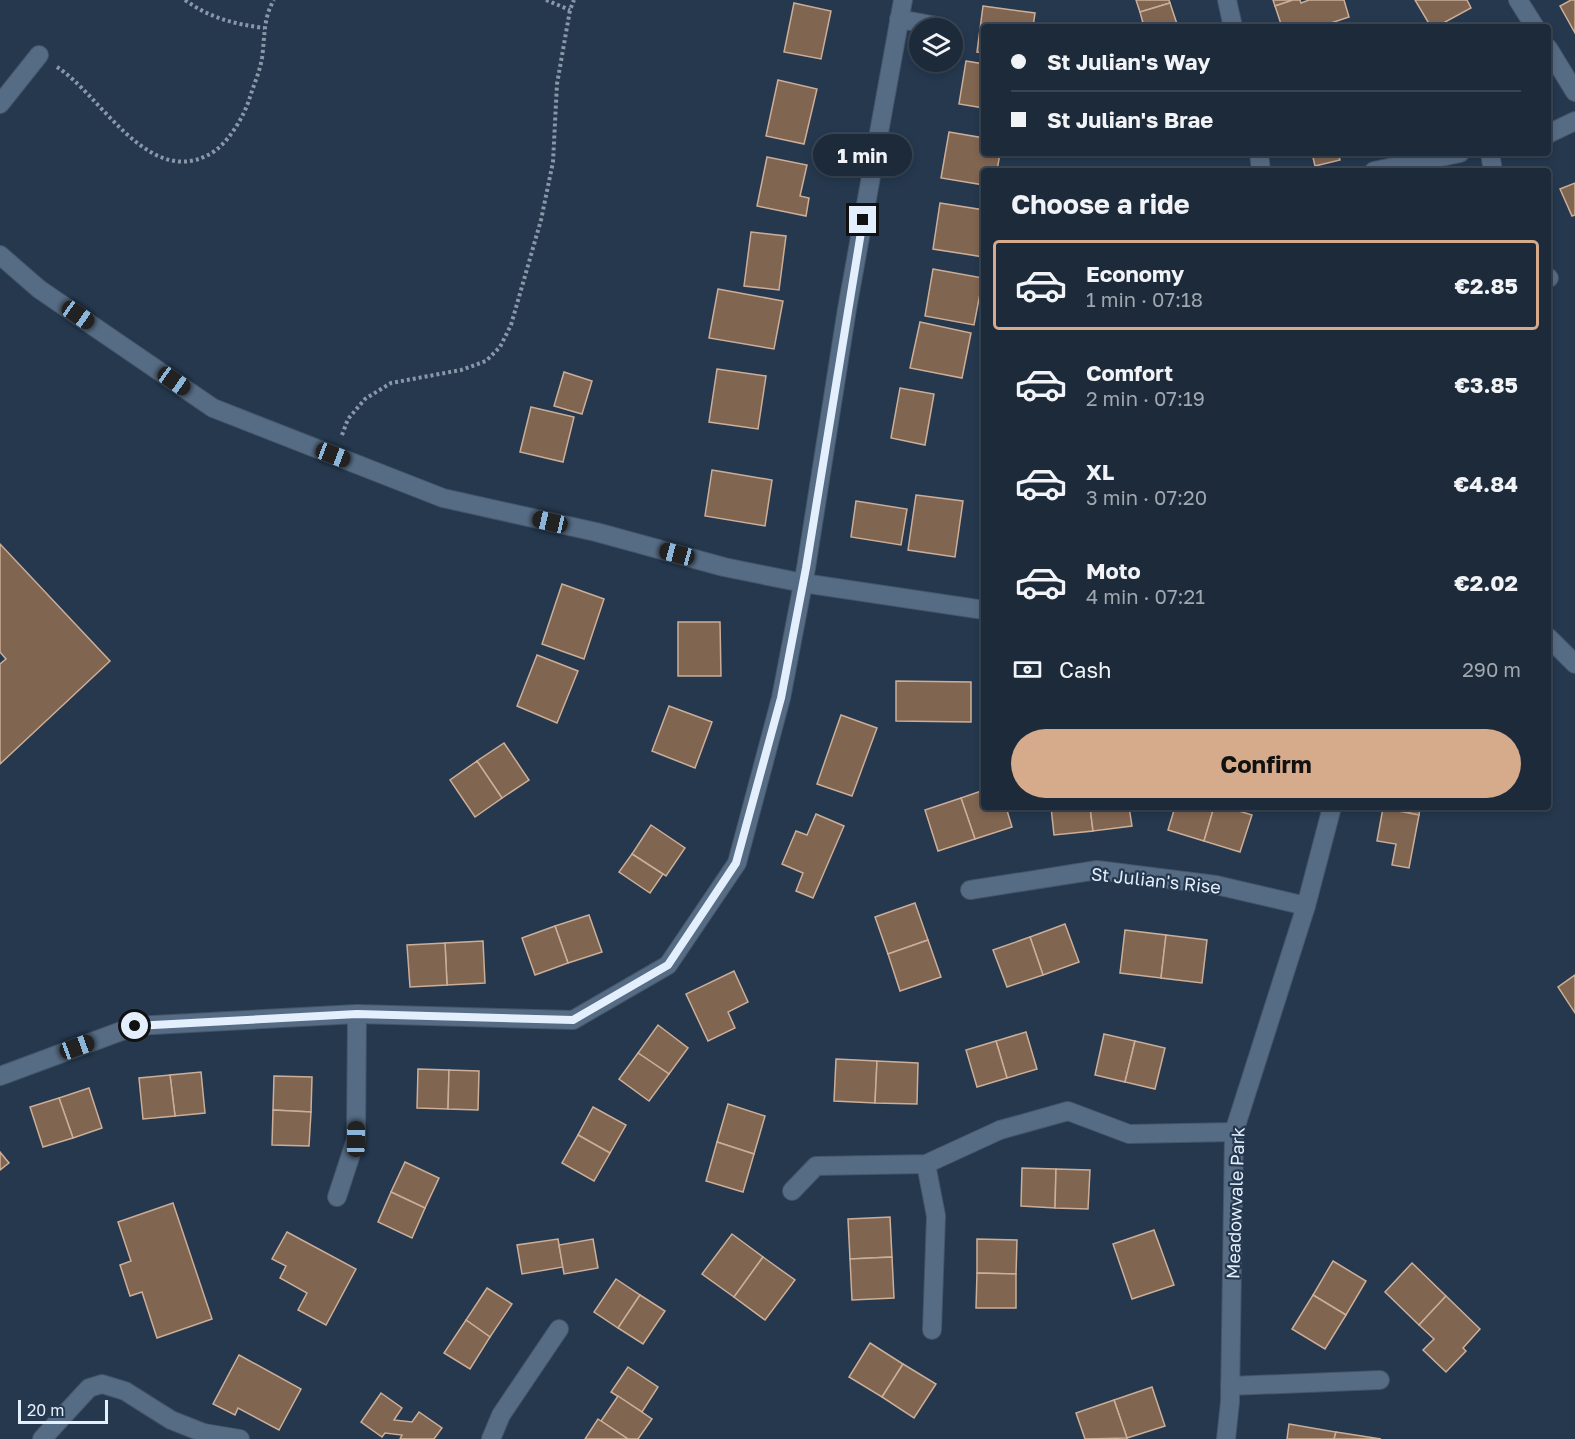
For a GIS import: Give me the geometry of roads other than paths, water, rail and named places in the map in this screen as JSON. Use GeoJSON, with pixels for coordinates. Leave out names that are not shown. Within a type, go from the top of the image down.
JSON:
{"type":"FeatureCollection","features":[{"type":"Feature","properties":{"kind":"street"},"geometry":{"type":"LineString","coordinates":[[0,1076],[135,1026],[357,1014],[573,1020],[668,965],[736,863],[781,698],[803,583],[849,297],[903,0]]}},
{"type":"Feature","properties":{"kind":"street"},"geometry":{"type":"LineString","coordinates":[[1227,0],[1232,24]]}},
{"type":"Feature","properties":{"kind":"street"},"geometry":{"type":"LineString","coordinates":[[1518,0],[1533,24]]}},
{"type":"Feature","properties":{"kind":"street"},"geometry":{"type":"LineString","coordinates":[[899,19],[909,21]]}},
{"type":"Feature","properties":{"kind":"street"},"geometry":{"type":"LineString","coordinates":[[1551,53],[1575,92]]}},
{"type":"Feature","properties":{"kind":"street"},"geometry":{"type":"LineString","coordinates":[[0,104],[39,55]]}},
{"type":"Feature","properties":{"kind":"street"},"geometry":{"type":"LineString","coordinates":[[1551,133],[1575,121]]}},
{"type":"Feature","properties":{"kind":"street"},"geometry":{"type":"LineString","coordinates":[[1388,168],[1446,156]]}},
{"type":"Feature","properties":{"kind":"street"},"geometry":{"type":"LineString","coordinates":[[2,260],[213,408],[442,498],[596,532],[724,567],[803,583],[981,610]]}},
{"type":"Feature","properties":{"kind":"street"},"geometry":{"type":"LineString","coordinates":[[1551,640],[1575,664]]}},
{"type":"Feature","properties":{"kind":"street","name":"Meadowvale Park"},"geometry":{"type":"LineString","coordinates":[[1226,1439],[1230,1386],[1234,1131],[1306,906],[1331,810]]}},
{"type":"Feature","properties":{"kind":"street","name":"St Julian's Rise"},"geometry":{"type":"LineString","coordinates":[[970,890],[1097,870],[1216,885],[1306,906]]}},
{"type":"Feature","properties":{"kind":"street"},"geometry":{"type":"LineString","coordinates":[[338,1197],[356,1139],[357,1014]]}},
{"type":"Feature","properties":{"kind":"street"},"geometry":{"type":"LineString","coordinates":[[792,1191],[816,1166],[926,1164],[1000,1130],[1068,1111],[1129,1134],[1234,1131]]}},
{"type":"Feature","properties":{"kind":"street"},"geometry":{"type":"LineString","coordinates":[[926,1164],[936,1216],[932,1330]]}},
{"type":"Feature","properties":{"kind":"street"},"geometry":{"type":"LineString","coordinates":[[491,1439],[501,1415],[559,1329]]}},
{"type":"Feature","properties":{"kind":"street"},"geometry":{"type":"LineString","coordinates":[[1230,1386],[1380,1380]]}},
{"type":"Feature","properties":{"kind":"street"},"geometry":{"type":"LineString","coordinates":[[42,1439],[88,1388],[102,1384],[126,1391],[171,1420],[204,1433],[240,1439]]}}]}
